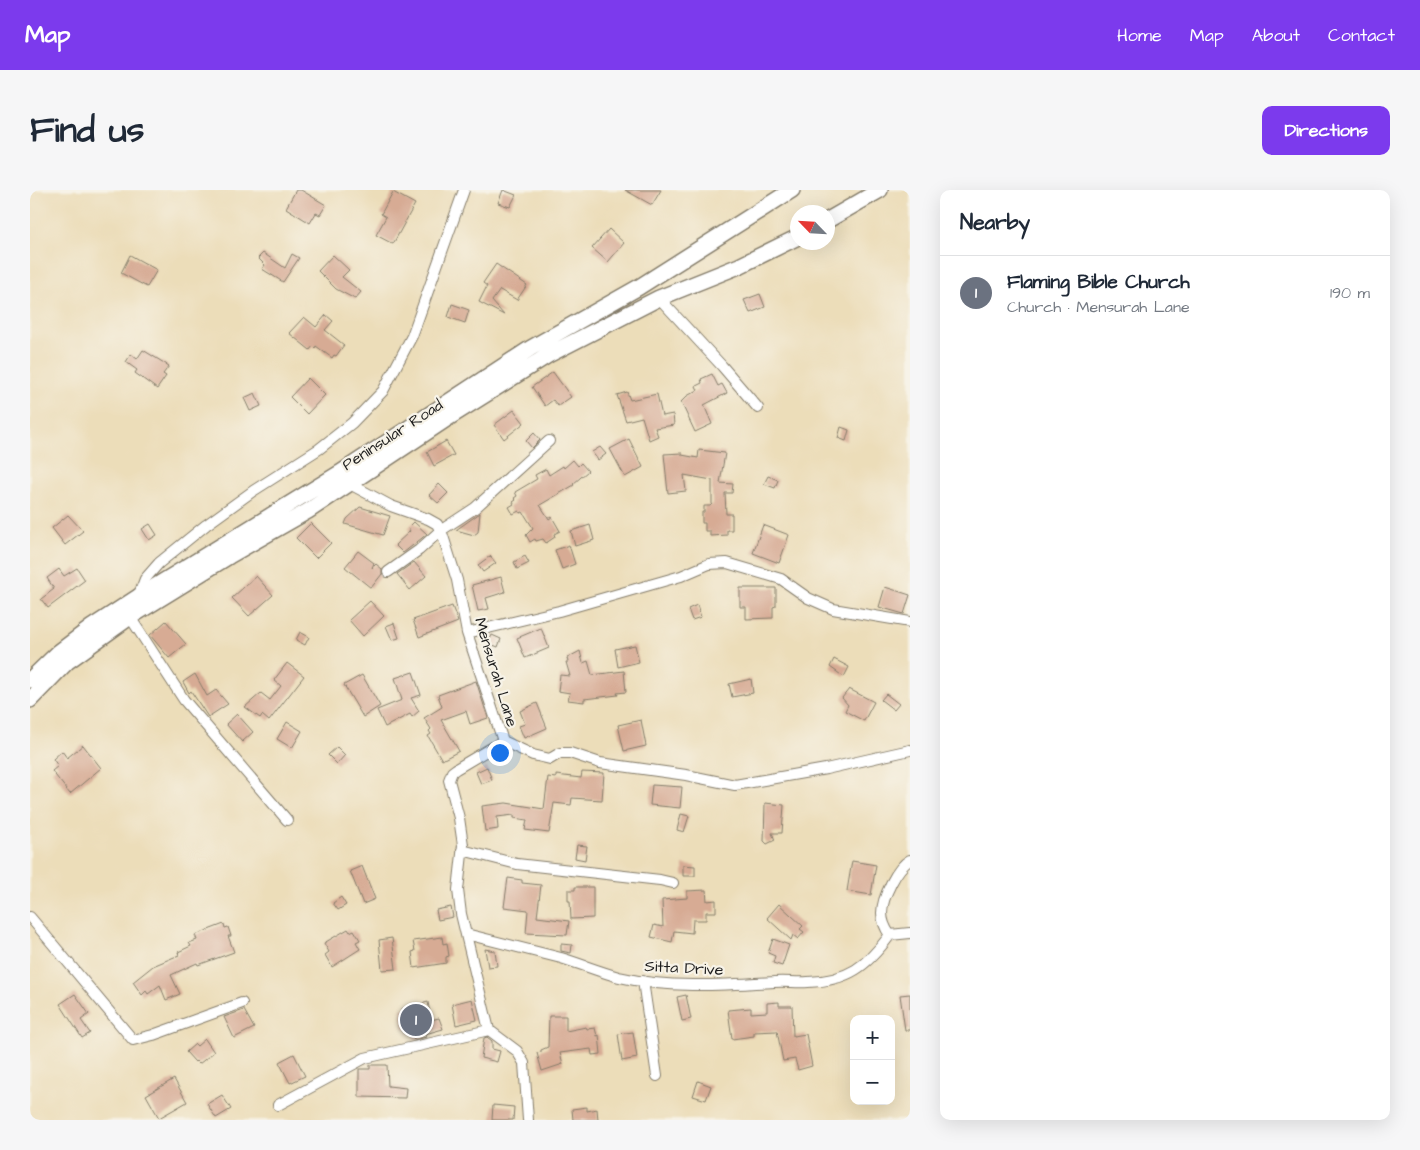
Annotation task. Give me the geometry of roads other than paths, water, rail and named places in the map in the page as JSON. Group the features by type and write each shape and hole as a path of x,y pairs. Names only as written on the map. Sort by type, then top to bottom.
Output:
{"main road":[{"name":"Peninsular Road","path":"30,680 65,647 138,596 340,473 531,348 639,287 792,190"},
{"path":"835,216 880,190"},
{"name":"Peninsular Road","path":"30,700 67,662 130,617 308,510 550,354 659,298 739,266 790,241"}],"street":[{"name":"Peninsular Road","path":"138,596 146,579 159,563 222,514 319,449 352,423 382,391 412,336 464,190"},
{"path":"659,298 758,408"},
{"path":"388,572 419,550 440,531 475,508 549,441"},
{"path":"348,484 391,506 428,519 437,524 440,531"},
{"name":"Mensurah Lane","path":"440,531 457,580 467,633 503,741 452,772 449,780 459,818 462,850 458,890 461,914 489,1030"},
{"path":"467,633 569,608 681,576 709,564 727,563 780,579 808,598 833,609 910,622"},
{"path":"130,617 184,700 287,820"},
{"path":"503,741 533,755 550,760 560,753 570,753 600,763 686,775 735,785 826,769 910,750"},
{"path":"462,850 517,864 673,882"},
{"path":"910,860 906,862 886,893 882,912 884,927 890,936 910,933"},
{"path":"30,917 133,1040 153,1035 242,1004"},
{"name":"Sitta Drive","path":"466,934 562,958 620,977 643,981 721,986 838,979 866,964 876,955 890,936"},
{"path":"643,981 657,1076"},
{"path":"278,1105 365,1058 489,1030 517,1051 524,1063 528,1120"}],"place":[{"name":"Flaming Bible Church","path":"416,1020"}]}
